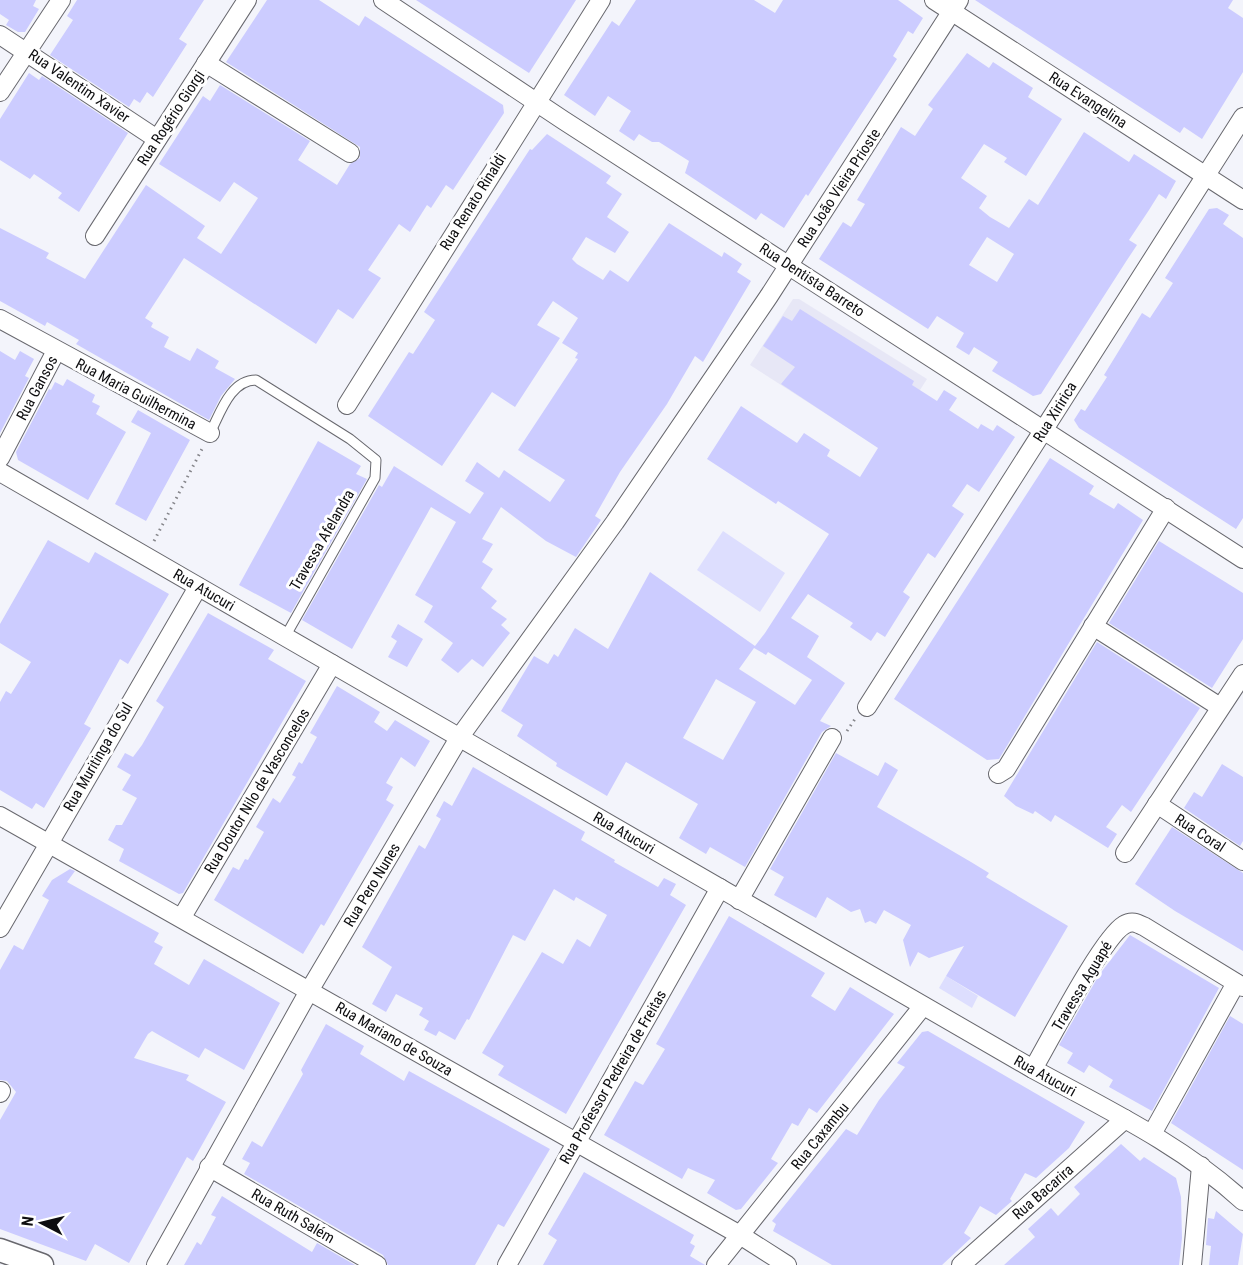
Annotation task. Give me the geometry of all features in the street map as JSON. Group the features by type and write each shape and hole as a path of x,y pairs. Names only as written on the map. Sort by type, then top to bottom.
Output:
{"street":[{"path":"0,92 61,0"},
{"name":"Rua Rogério Giorgi","path":"95,236 247,0"},
{"name":"Rua Dentista Barreto","path":"382,0 535,102 1243,559"},
{"name":"Rua Renato Rinaldi","path":"347,405 601,0"},
{"name":"Rua Evangelina","path":"934,0 956,6 1243,200"},
{"name":"Rua João Vieira Prioste","path":"615,522 789,266 956,6"},
{"name":"Rua Valentim Xavier","path":"0,35 158,139"},
{"path":"206,63 350,153"},
{"name":"Rua Xiririca","path":"867,708 1243,117"},
{"name":"Rua Maria Guilhermina","path":"0,319 210,433"},
{"name":"Rua Gansos","path":"0,458 56,351"},
{"name":"Rua Atucuri","path":"0,472 923,1006 1152,1134 1201,1166 1243,1201"},
{"path":"998,774 1006,769 1166,508"},
{"name":"Rua Pero Nunes","path":"156,1265 309,991 459,738 615,522"},
{"name":"Rua Muritinga do Sul","path":"0,928 198,586"},
{"path":"1093,626 1220,708"},
{"name":"Rua Doutor Nilo de Vasconcelos","path":"182,917 332,664"},
{"path":"1125,853 1243,674"},
{"path":"740,900 832,738"},
{"name":"Rua Coral","path":"1157,804 1243,861"},
{"name":"Rua Mariano de Souza","path":"0,816 740,1235 787,1265"},
{"name":"Rua Professor Pedreira de Freitas","path":"507,1265 720,888"},
{"name":"Travessa Aguapé","path":"1033,1069 1109,939 1128,923 1137,923 1145,927 1240,986"},
{"path":"1152,1134 1240,986"},
{"name":"Rua Caxambu","path":"716,1265 923,1006"},
{"name":"Rua Bacarira","path":"961,1265 1125,1119"},
{"path":"1192,1265 1201,1166"},
{"name":"Rua Ruth Salém","path":"209,1167 377,1265"},
{"path":"0,1250 42,1265"}],"lane":[{"name":"Rua Maria Guilhermina","path":"210,433 235,389 242,383 256,380 374,456"},
{"name":"Travessa Afelandra","path":"285,637 375,478 374,456"}],"path":[{"path":"146,556 210,433"},
{"path":"832,738 847,732 861,710 867,708"}],"shaded area":[{"path":"793,299 799,299 927,379 882,450 750,365"},
{"path":"723,531 785,573 760,612 697,570"},
{"path":"946,976 978,996 972,1008 939,988"}],"building":[{"path":"0,0 36,0 33,6 39,9 25,32 18,32 6,25 9,20 0,14"},
{"path":"77,0 204,0 179,39 187,44 153,97 147,92 140,103 134,99 129,107 50,55 73,20 67,16"},
{"path":"267,0 319,0 359,26 365,16 503,105 504,113 453,190 446,185 431,208 427,205 410,232 399,224 368,270 381,278 353,319 338,309 316,344 184,258 145,318 153,323 151,327 169,337 164,347 190,361 197,348 219,361 215,368 235,379 221,396 209,420 76,344 79,340 47,322 45,326 0,301 0,228 49,253 46,258 85,279 146,185 205,226 197,238 221,254 258,198 234,182 220,202 159,164 203,96 210,101 220,85 310,141 298,160 337,185 350,164 360,158 360,147 226,62"},
{"path":"416,0 576,0 529,73"},
{"path":"636,0 754,0 775,13 783,0 898,0 923,18 913,34 908,31 893,56 897,59 808,196 806,194 784,228 761,213 756,220 685,173 689,161 659,142 652,142 639,134 634,141 619,131 631,111 608,96 595,116 564,95 612,21 619,26"},
{"path":"975,0 1233,0 1228,8 1243,18 1243,72 1202,139 1184,127 1180,133"},
{"path":"967,53 989,68 993,62 1033,88 1028,97 1062,119 1026,176 1004,162 1007,158 984,144 961,178 987,196 979,208 1009,228 1029,199 1038,205 1084,132 1129,162 1134,154 1176,181 1166,199 1159,194 1129,240 1137,245 1041,394 1033,396 992,371 998,362 974,347 969,355 956,347 964,333 937,316 928,329 819,259 843,222 851,227 865,204 857,200 901,127 915,136 933,109 928,105","holes":["987,237 1014,254 997,282 969,265"]},
{"path":"29,73 39,80 42,76 128,133 79,212 58,198 62,193 34,174 30,179 0,160 0,119"},
{"path":"547,134 611,176 606,183 622,194 607,217 629,232 615,253 586,237 572,259 577,264 603,280 610,270 628,282 669,223 722,257 724,252 742,264 737,272 751,281 703,362 695,356 667,404 620,472 595,516 601,520 576,557 546,541 501,507 482,539 493,544 482,562 493,569 481,588 497,601 491,608 507,619 501,625 510,633 483,667 472,659 458,673 441,660 453,643 424,622 433,606 415,595 456,522 431,507 352,649 302,620 379,485 382,487 394,466 470,514 484,493 465,481 477,462 499,478 504,470 550,502 565,480 518,450 578,359 575,358 578,353 562,343 578,318 553,301 537,325 560,338 515,407 492,392 442,466 368,416 409,352 413,354 435,320 424,312 530,149 532,150"},
{"path":"1217,208 1229,215 1223,224 1243,238 1243,518 1236,529 1079,428 1074,420 1081,409 1085,411 1107,377 1104,375 1142,313 1150,318 1173,283 1165,278 1209,209"},
{"path":"800,309 914,381 912,385 937,401 944,390 957,398 949,410 978,429 981,424 993,431 997,425 1015,437 979,492 967,484 952,506 964,514 935,558 928,553 903,592 910,597 885,637 877,632 871,641 850,627 853,623 808,594 791,618 819,636 807,657 845,683 820,721 831,726 822,732 745,867 710,847 706,854 679,838 698,804 626,762 607,796 556,766 557,763 517,736 523,725 501,711 534,656 548,664 554,654 558,657 575,628 608,649 650,572 755,646 765,633 829,534 778,501 776,504 707,459 741,406 797,443 804,433 830,450 827,456 860,477 878,448 781,384 795,367 763,346 783,316 792,321","holes":["754,648 766,655 768,652 812,680 795,705 739,669","716,679 756,702 723,760 683,738"]},
{"path":"0,351 15,360 20,351 34,359 25,376 29,378 0,433"},
{"path":"67,379 95,395 92,402 100,406 96,414 126,432 88,500 18,460 16,452 49,389 51,390 55,382 63,386"},
{"path":"138,410 190,440 146,521 115,504 151,433 131,422"},
{"path":"318,441 361,466 356,474 367,479 291,613 239,585"},
{"path":"1050,458 1094,486 1089,494 1114,509 1118,503 1143,520 999,759 987,760 894,699"},
{"path":"48,540 89,563 95,552 169,594 128,664 120,659 84,724 91,728 44,808 36,803 32,809 0,790 0,702 6,691 11,694 31,662 0,643 0,624"},
{"path":"1159,541 1243,593 1243,639 1212,688 1109,623"},
{"path":"208,613 274,650 268,659 306,681 183,893 179,894 119,861 124,849 108,840 116,825 122,825 137,798 122,790 131,775 117,767 125,753 133,757 142,745 164,707 156,701"},
{"path":"398,624 423,639 407,667 388,657 397,641 391,637"},
{"path":"1097,642 1200,708 1131,812 1122,805 1106,827 1117,834 1108,848 1055,815 1051,822 1035,811 1033,814 1016,806 1004,796"},
{"path":"337,686 380,712 374,722 387,731 395,720 430,741 415,767 401,757 386,783 393,787 386,800 394,805 324,926 321,924 303,954 214,900 233,867 239,870 245,859 248,860 264,832 256,827 273,798 280,803 296,777 292,775 299,762 302,764 317,737 310,733"},
{"path":"836,753 878,776 885,762 898,770 877,807 989,873 986,877 1068,926 1015,1017 946,976 964,946 929,958 918,952 910,967 903,940 911,925 884,910 876,924 870,921 865,923 860,909 851,912 827,897 816,918 774,895 784,877 770,869"},
{"path":"1222,764 1243,777 1243,841 1240,846 1184,808 1194,792 1202,797"},
{"path":"473,767 585,832 581,840 615,860 614,862 658,887 664,878 676,884 670,895 686,905 566,1114 498,1075 504,1066 482,1053 542,952 563,964 577,939 590,947 607,915 576,897 574,901 554,889 525,941 513,935 469,1020 467,1019 455,1040 439,1031 436,1036 424,1030 429,1021 419,1015 423,1008 396,994 386,1012 372,1004 392,967 362,947 419,845 425,849 441,819 436,816 444,801 452,806"},
{"path":"1172,827 1243,873 1243,951 1175,911 1135,884"},
{"path":"70,869 75,871 67,882 159,933 154,942 163,947 154,964 189,985 204,959 280,1003 244,1070 205,1048 199,1058 152,1031 134,1058 189,1075 186,1080 226,1102 193,1161 187,1157 129,1263 95,1244 86,1261 0,1229 0,1120 16,1092 7,1081 0,1080 0,970 14,945 23,950 49,900 42,896 52,880"},
{"path":"729,916 825,973 811,996 835,1011 850,987 894,1014 817,1113 809,1108 798,1126 792,1123 771,1159 778,1163 741,1209 736,1210 707,1193 715,1180 688,1168 682,1179 604,1135 635,1081 643,1085 665,1049 656,1044"},
{"path":"1130,935 1219,988 1152,1111 1109,1087 1113,1080 1089,1065 1084,1073 1067,1063 1073,1053 1059,1045 1099,975"},
{"path":"1230,1016 1243,1024 1243,1170 1171,1123"},
{"path":"326,1024 364,1046 360,1054 404,1081 409,1071 550,1149 504,1227 498,1224 475,1265 388,1265 383,1255 244,1174 250,1163 242,1159 252,1141 262,1147 303,1074 301,1070"},
{"path":"928,1031 1085,1122 1069,1148 1036,1178 1025,1173 1010,1199 1012,1201 996,1215 980,1206 964,1233 971,1238 942,1265 832,1265 773,1231 776,1224 772,1221 846,1129 857,1135 879,1100 905,1067 897,1063 922,1032"},
{"path":"1121,1144 1140,1161 1144,1157 1176,1178 1181,1197 1182,1238 1179,1265 1004,1265 1035,1237 1028,1229 1051,1208 1058,1216 1080,1194 1074,1187"},
{"path":"584,1172 694,1235 690,1243 695,1246 690,1256 705,1265 543,1265 557,1240 548,1234"},
{"path":"222,1196 312,1252 317,1243 355,1265 184,1265 197,1242 201,1245 216,1217 211,1215"},
{"path":"1216,1211 1243,1234 1238,1265 1209,1265 1211,1246 1206,1245 1208,1218 1214,1219"}]}
